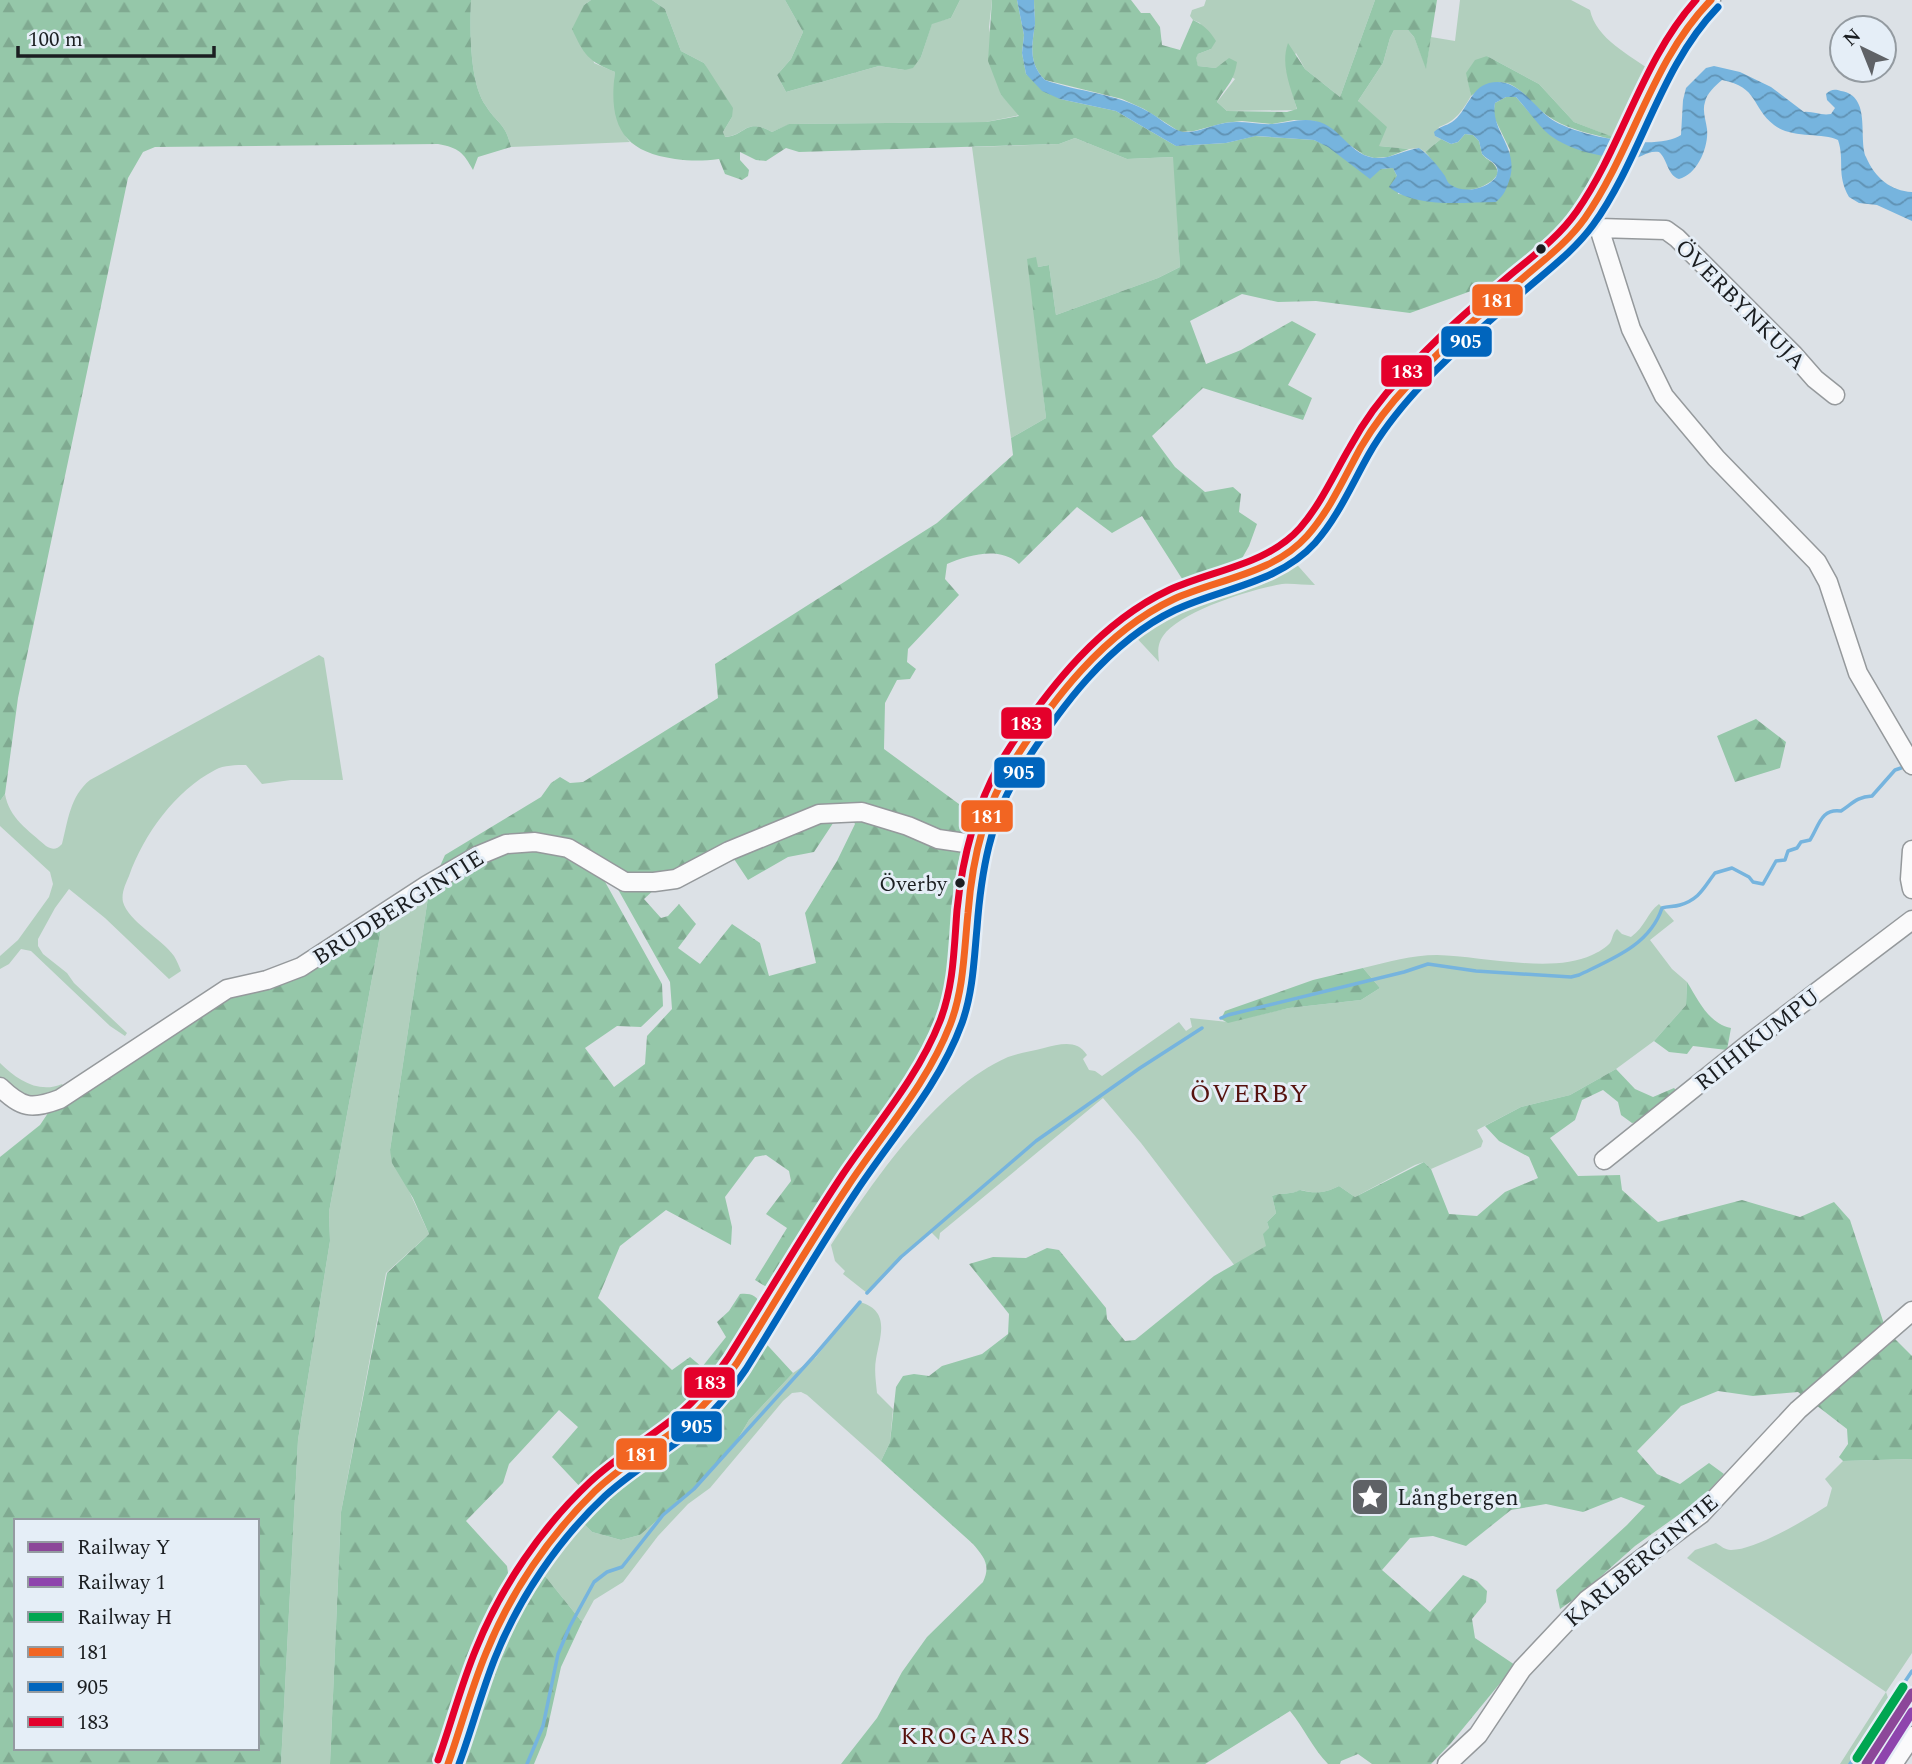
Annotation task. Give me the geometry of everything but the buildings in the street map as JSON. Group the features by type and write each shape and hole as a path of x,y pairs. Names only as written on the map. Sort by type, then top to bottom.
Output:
{"street":[{"path":"448,1764 491,1640 533,1567 568,1520 596,1490 614,1473 689,1419 717,1391 741,1358 849,1184 926,1076 946,1035 958,1000 979,845 990,807 1011,765 1058,701 1113,639 1148,612 1205,586 1246,574 1276,561 1299,544 1328,509 1361,445 1401,392 1456,337 1576,231 1592,223 1616,166 1681,36 1697,13 1711,0"},
{"path":"1592,223 1631,329 1664,397 1716,458 1818,562 1828,582 1858,673 1912,765"},
{"name":"ÖVERBYNKUJA","path":"1592,223 1665,230 1677,238 1815,379 1835,395"},
{"name":"BRUDBERGINTIE","path":"0,1087 14,1101 27,1106 42,1105 60,1098 227,989 267,980 301,967 427,885 477,856 506,844 535,842 568,848 625,882 676,879 729,851 819,814 862,812 908,826 938,839 979,845"},
{"path":"1912,850 1912,888"},
{"name":"RIIHIKUMPU","path":"1604,1160 1751,1042 1912,920"},
{"name":"KARLBERGINTIE","path":"1447,1764 1478,1735 1522,1670 1587,1600 1701,1514 1798,1410 1912,1311"},
{"path":"1893,1764 1912,1736"}],"green space":[{"path":"0,0 471,0 472,54 476,83 480,96 501,124 511,147 478,157 473,170 460,152 438,144 155,147 143,152 128,178 18,698 5,794 0,801"},
{"path":"471,0 591,0 584,5 594,63 615,72 615,99 619,119 630,142 511,147 501,124 480,96 476,83 472,54"},
{"path":"591,0 652,0 665,9 681,51 704,63 733,108 732,117 723,132 725,137 756,126 772,132 789,124 986,122 1019,116 1001,95 988,61 992,0 1017,0 1024,35 1022,53 1026,74 1060,99 1116,111 1176,146 1226,143 1255,136 1314,140 1381,169 1393,168 1397,176 1398,194 1496,202 1510,150 1493,115 1495,103 1506,97 1516,97 1537,121 1567,144 1610,156 1581,208 1533,248 1529,263 1507,283 1485,286 1410,313 1316,301 1278,302 1242,294 1190,321 1206,364 1241,350 1292,321 1316,334 1288,385 1312,398 1303,420 1203,388 1152,436 1175,467 1205,492 1233,487 1241,494 1239,512 1257,524 1236,569 1186,585 1142,516 1112,533 1077,507 1019,564 1003,555 984,554 947,564 945,579 959,595 908,649 907,662 916,669 910,679 897,680 885,703 884,749 963,807 981,806 960,855 953,889 958,906 953,984 942,1024 913,1078 874,1128 770,1289 755,1280 787,1228 766,1214 791,1181 789,1171 766,1155 755,1157 725,1197 732,1227 731,1245 666,1210 620,1246 598,1298 672,1370 690,1357 702,1367 726,1337 717,1322 729,1311 740,1294 753,1295 761,1305 728,1364 699,1399 584,1491 552,1457 578,1427 559,1410 509,1464 503,1483 466,1521 507,1566 510,1586 480,1640 439,1764 330,1764 341,1512 387,1273 429,1234 413,1198 392,1163 390,1150 429,891 445,855 541,797 551,783 560,777 570,783 583,782 718,698 715,664 937,523 1013,455 1011,438 1046,418 1027,259 1036,257 1038,267 1049,265 1056,315 1158,278 1180,267 1173,157 1127,159 1075,138 1059,144 799,152 786,148 766,161 756,160 740,152 740,160 749,170 748,176 742,180 725,174 719,159 675,159 642,150 622,132 617,121 613,90 615,72 588,56 572,29 584,5","holes":["845,805 855,824 837,861 805,913 816,963 769,976 760,943 732,924 700,964 678,948 696,924 679,904 668,916 661,918 644,899 657,887 615,884 670,982 672,1009 647,1036 645,1064 614,1087 585,1048 617,1026 641,1027 663,1006 662,984 599,871 656,877 676,874 726,847 748,880 788,857 814,852"]},
{"path":"652,0 785,0 803,32 791,59 777,75 786,92 879,66 905,70 921,57 932,23 951,18 960,0 992,0 989,27 1001,95 1020,115 986,122 790,124 772,132 756,126 724,137 723,132 732,117 704,63 681,51 665,9"},
{"path":"785,0 960,0 951,18 932,24 921,57 913,68 905,70 879,66 786,92 777,75 791,59 803,32"},
{"path":"1034,0 1131,0 1141,13 1150,13 1160,27 1162,45 1180,50 1193,20 1206,29 1216,41 1211,49 1198,54 1198,66 1216,68 1229,58 1237,62 1232,79 1217,102 1227,111 1287,112 1297,109 1286,68 1288,43 1305,69 1340,97 1375,0 1437,0 1426,69 1414,37 1408,30 1394,30 1383,63 1358,101 1387,127 1379,146 1409,149 1388,157 1374,158 1364,155 1315,121 1294,120 1272,124 1242,121 1180,132 1144,109 1122,99 1045,80 1036,67 1032,54"},
{"path":"1206,0 1375,0 1340,97 1305,69 1296,53 1286,68 1297,110 1227,111 1217,102 1235,79 1216,68 1198,66 1195,57 1211,49 1200,23 1190,16 1192,10 1204,6"},
{"path":"1460,0 1571,0 1590,10 1599,30 1607,38 1653,72 1620,140 1611,139 1612,137 1574,122 1539,84 1487,56 1467,73 1471,96 1458,115 1439,127 1435,136 1441,139 1425,152 1419,148 1379,146 1358,101 1383,63 1394,30 1408,30 1414,37 1426,67 1431,37 1455,41"},
{"path":"1487,56 1539,84 1574,122 1613,137 1611,139 1574,129 1554,120 1517,88 1508,84 1486,86 1471,96 1466,73 1475,60"},
{"path":"1465,134 1473,135 1479,141 1482,154 1494,164 1498,173 1483,186 1461,190 1449,184 1425,152 1441,139 1451,144 1458,142"},
{"path":"1075,138 1127,159 1174,157 1180,267 1158,278 1056,315 1049,265 1038,267 1028,259 1046,418 1011,438 972,147 1059,144"},
{"path":"1292,559 1315,585 1286,584 1269,587 1200,610 1172,627 1163,636 1158,652 1159,662 1132,633 1143,625 1212,595 1217,589 1270,573"},
{"path":"319,655 324,658 343,780 291,780 262,784 246,765 219,768 200,779 174,802 152,830 135,860 124,888 123,902 131,916 174,956 181,971 169,979 105,918 69,889 38,939 38,946 43,954 67,973 74,983 127,1033 125,1036 110,1026 31,951 21,949 9,964 0,969 0,956 18,940 49,897 53,884 50,872 0,826 0,801 5,794 20,823 46,846 56,848 62,844 74,801 90,780"},
{"path":"1756,719 1786,742 1780,768 1735,782 1717,736"},
{"path":"429,891 390,1150 429,1234 386,1273 341,1512 330,1764 281,1764 298,1440 330,1241 329,1212 383,919"},
{"path":"1659,904 1674,921 1650,940 1672,969 1687,982 1686,1005 1654,1041 1616,1069 1570,1095 1521,1107 1477,1130 1483,1141 1481,1147 1431,1169 1424,1162 1415,1165 1355,1197 1339,1186 1320,1192 1301,1190 1272,1196 1276,1213 1267,1222 1267,1246 1235,1266 1103,1098 940,1233 939,1240 932,1233 927,1234 867,1293 843,1274 845,1271 835,1261 831,1245 908,1139 956,1091 981,1072 1008,1057 1056,1045 1073,1045 1087,1055 1083,1059 1089,1070 1102,1076 1179,1022 1186,1031 1192,1027 1190,1018 1228,1022 1289,1008 1361,1000 1380,988 1363,968 1428,955 1537,964 1576,960 1607,946 1617,929 1631,937"},
{"path":"383,919 329,1212 330,1241 298,1440 281,1764 0,1764 0,1157 40,1125 50,1110 222,999"},
{"path":"1363,968 1380,988 1361,1000 1289,1008 1228,1023 1221,1019 1225,1011 1313,980"},
{"path":"1687,982 1710,1016 1731,1028 1727,1050 1693,1046 1687,1054 1669,1052 1654,1041 1686,1005"},
{"path":"0,1063 29,1084 53,1087 62,1084 65,1088 46,1097 31,1098 0,1080"},
{"path":"1616,1069 1635,1089 1653,1097 1674,1088 1679,1093 1645,1121 1632,1123 1621,1115 1618,1102 1603,1090 1582,1100 1575,1120 1550,1138 1578,1176 1620,1175 1622,1190 1658,1222 1742,1200 1800,1217 1834,1202 1850,1220 1885,1327 1803,1396 1798,1392 1753,1396 1718,1391 1681,1406 1637,1451 1657,1474 1680,1484 1709,1463 1724,1474 1702,1498 1635,1546 1580,1595 1560,1609 1556,1590 1645,1506 1621,1497 1583,1512 1546,1504 1511,1510 1466,1546 1433,1536 1410,1538 1382,1570 1430,1612 1463,1575 1477,1581 1487,1591 1486,1602 1472,1619 1475,1638 1515,1665 1431,1764 1372,1764 1358,1754 1341,1761 1340,1764 1328,1764 1290,1711 1205,1764 841,1764 877,1718 902,1672 927,1637 983,1582 985,1576 985,1562 973,1544 881,1461 890,1442 896,1387 903,1376 929,1376 942,1366 982,1354 1008,1334 1009,1314 969,1264 993,1257 1026,1258 1047,1248 1059,1250 1106,1308 1107,1319 1125,1341 1135,1340 1214,1276 1266,1246 1263,1234 1269,1228 1267,1222 1276,1213 1272,1196 1300,1190 1320,1192 1339,1186 1355,1197 1424,1162 1431,1169 1449,1214 1477,1216 1505,1192 1538,1178 1529,1157 1499,1141 1485,1126 1521,1107 1570,1095"},
{"path":"860,1302 870,1306 880,1318 881,1333 875,1367 877,1393 893,1409 890,1442 881,1461 807,1395 801,1392 792,1393 710,1488 688,1504 658,1536 623,1582 594,1600 582,1622 545,1576 533,1585 570,1531 597,1499 583,1523 592,1532 621,1540 640,1535 694,1489 733,1447 749,1420 793,1373 816,1357"},
{"path":"760,1337 793,1373 749,1420 733,1447 694,1489 640,1535 621,1540 592,1532 583,1523 597,1499 627,1471 703,1420 734,1383"},
{"path":"1894,1338 1912,1356 1912,1459 1843,1461 1839,1457 1848,1444 1847,1429 1816,1405"},
{"path":"1912,1459 1912,1653 1886,1692 1687,1558 1695,1550 1716,1543 1731,1550 1753,1545 1818,1512 1827,1506 1832,1488 1825,1479 1843,1461"},
{"path":"545,1576 582,1622 561,1667 546,1735 534,1764 460,1764 493,1664 514,1613 528,1592"},
{"path":"1886,1692 1892,1710 1859,1764 1840,1764"}],"water":[{"path":"1017,0 1034,0 1032,54 1036,67 1045,80 1122,100 1183,132 1231,122 1273,124 1310,120 1332,128 1368,157 1383,158 1419,148 1450,184 1469,190 1492,181 1496,177 1496,166 1482,154 1479,141 1473,135 1465,134 1458,142 1451,144 1435,136 1434,132 1457,118 1477,90 1489,83 1499,82 1516,88 1551,119 1563,125 1597,136 1635,142 1669,140 1681,135 1686,88 1706,68 1714,66 1740,72 1771,87 1804,112 1831,114 1835,108 1827,100 1826,94 1831,90 1839,90 1851,94 1857,101 1862,119 1864,149 1874,171 1891,186 1912,192 1912,221 1877,205 1859,203 1849,197 1843,181 1838,140 1781,129 1767,118 1742,87 1722,80 1709,93 1705,102 1707,136 1704,152 1691,172 1679,179 1672,174 1659,152 1628,159 1573,148 1545,131 1516,97 1506,97 1495,103 1495,114 1509,150 1511,171 1505,192 1496,202 1441,203 1413,199 1389,187 1397,176 1393,168 1381,169 1370,179 1328,147 1314,140 1256,136 1226,143 1176,146 1116,111 1060,99 1042,91 1026,74 1022,53 1024,35"}],"waterway":[{"path":"1221,1018 1428,964 1476,971 1571,977 1579,975 1639,941 1649,932 1662,908 1680,905 1692,899 1701,892 1715,873 1732,868 1753,882 1763,884 1776,861 1785,860 1788,851 1797,848 1801,842 1810,840 1825,815 1841,811 1859,799 1872,796 1895,770 1901,768"},
{"path":"867,1293 901,1257 1036,1141 1202,1028"},
{"path":"527,1764 543,1726 558,1654 594,1582 607,1572 622,1567 663,1515 694,1489 860,1302"},
{"path":"1850,1764 1912,1671"}],"rail line":[{"name":"H","path":"1857,1758 1903,1687"},
{"name":"Y","path":"1866,1764 1912,1693"},
{"name":"1","path":"1879,1764 1912,1712"}],"transit line":[{"name":"183","path":"438,1760 476,1649 497,1603 524,1560 555,1519 590,1482 679,1414 712,1380 828,1197 920,1062 940,1021 948,994 963,867 974,825 989,785 1026,724 1079,657 1121,619 1169,590 1255,559 1287,540 1300,528 1321,499 1361,428 1394,385 1453,325 1554,238 1577,211 1607,159 1661,49 1696,0"},
{"name":"181","path":"448,1764 486,1653 532,1566 562,1527 595,1491 627,1464 685,1423 719,1387 737,1363 861,1166 929,1068 950,1025 958,998 972,874 986,817 1002,781 1044,716 1062,692 1103,649 1149,613 1191,592 1262,567 1293,549 1307,536 1330,505 1371,431 1401,392 1464,330 1564,243 1585,218 1617,163 1673,50 1711,0"},
{"name":"905","path":"459,1764 495,1658 541,1571 571,1531 605,1496 694,1429 728,1393 746,1369 870,1171 941,1068 962,1023 969,1000 981,887 994,827 1010,789 1051,724 1087,679 1128,640 1151,624 1193,602 1267,576 1285,567 1315,543 1338,511 1379,437 1409,399 1468,340 1569,252 1593,225 1625,171 1680,57 1718,7"}],"place":[{"name":"Överby","path":"960,883"},
{"name":"Långbergen","path":"1370,1497"}],"district":[{"name":"ÖVERBY","path":"1250,1093"},
{"name":"KROGARS","path":"966,1736"}]}
